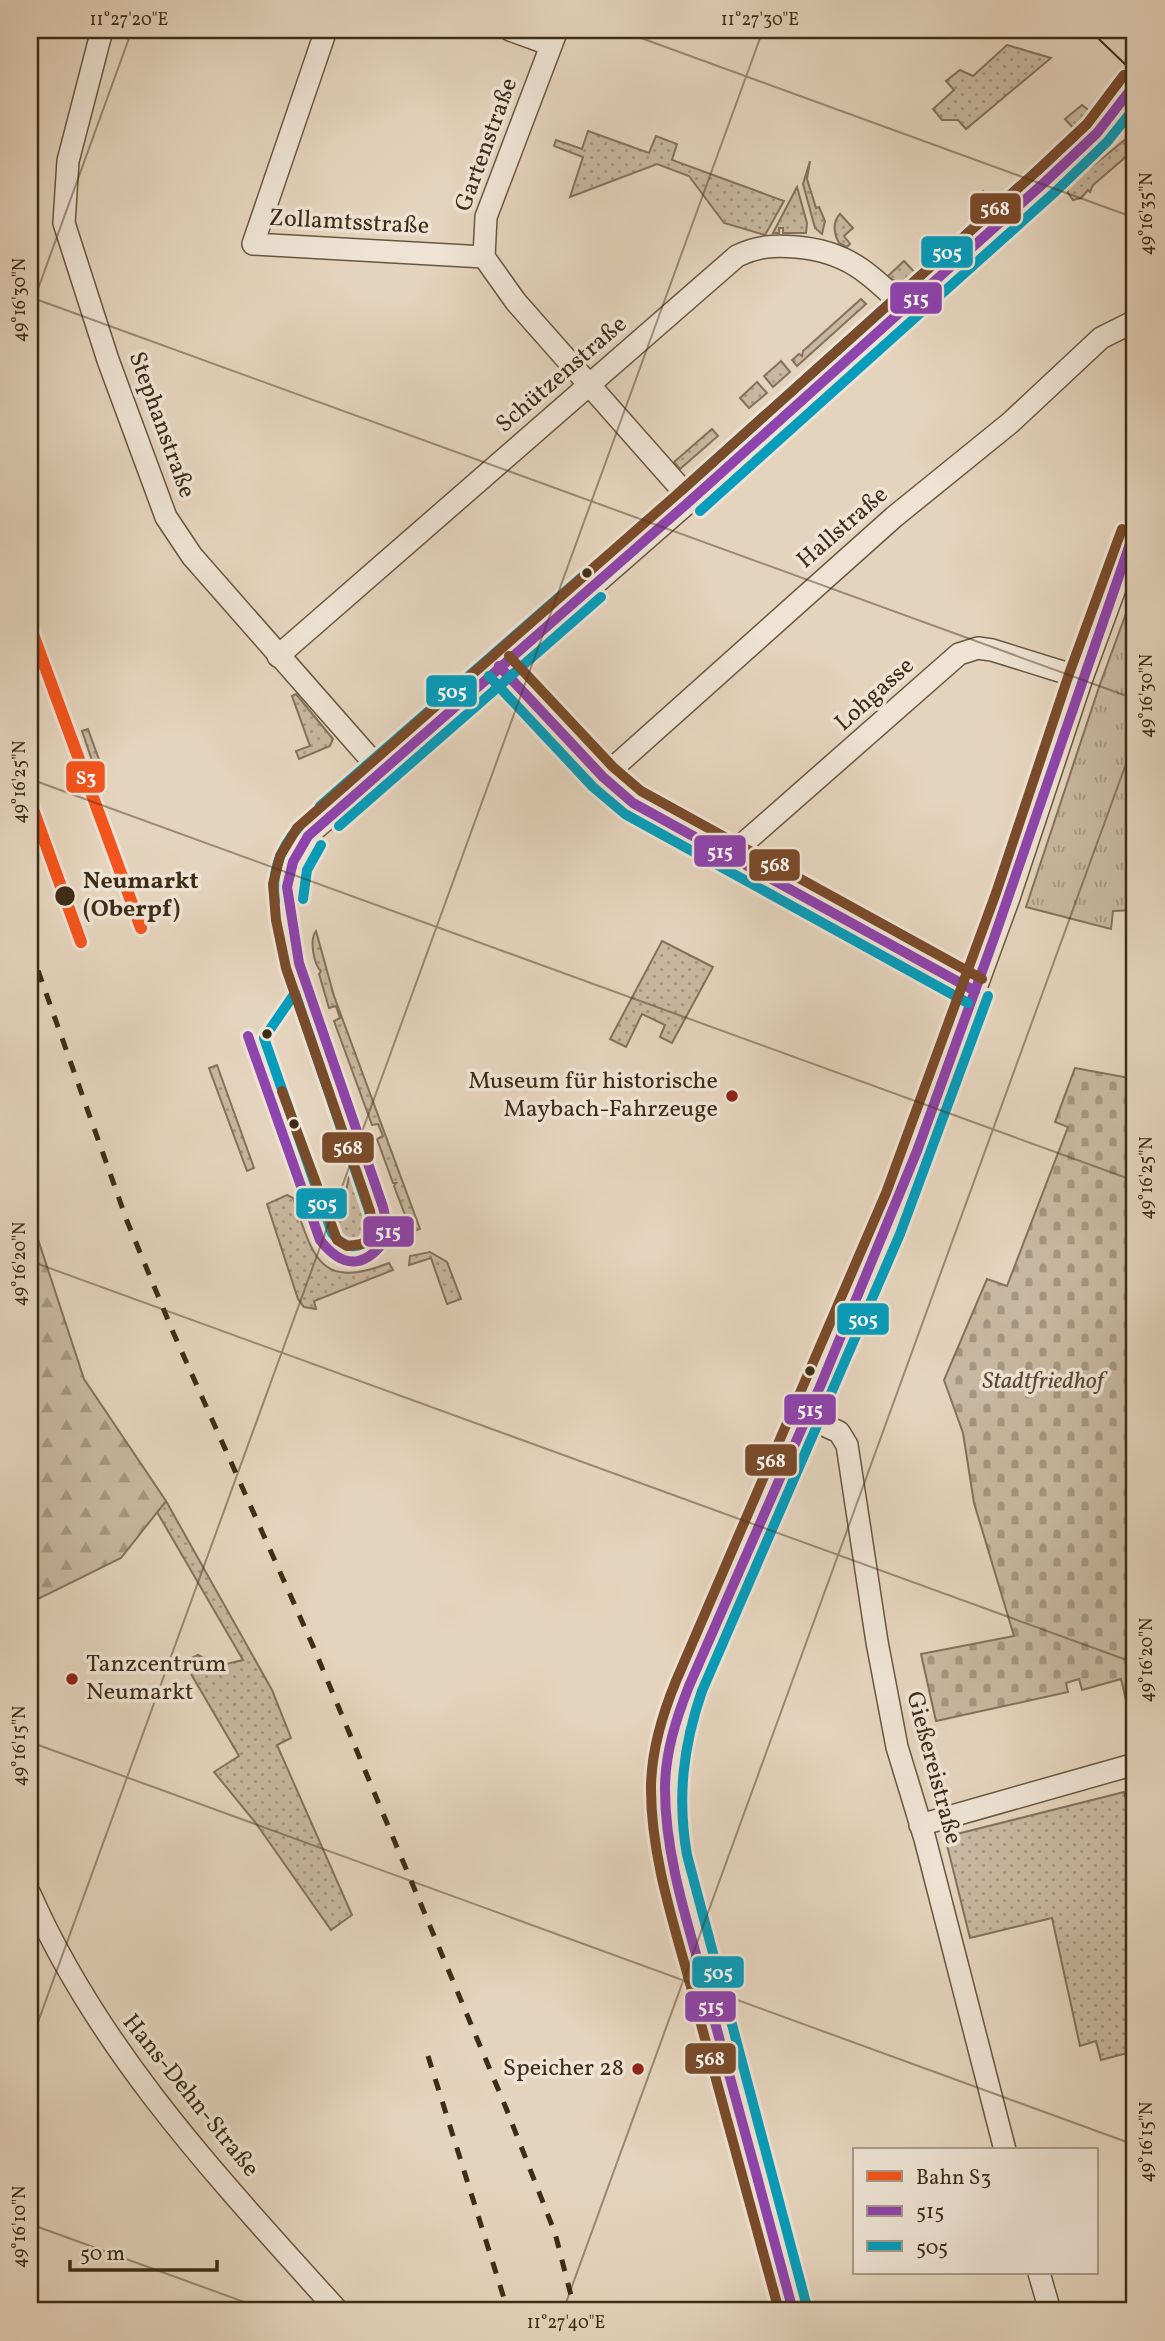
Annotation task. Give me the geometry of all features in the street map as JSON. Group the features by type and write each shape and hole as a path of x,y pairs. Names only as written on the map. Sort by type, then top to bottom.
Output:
{"main road":[{"path":"1111,30 1135,53"}],"street":[{"name":"Stephanstraße","path":"102,30 66,177 64,223 73,255 172,529 278,656 381,771"},
{"name":"Zollamtsstraße","path":"326,30 253,244 484,257"},
{"path":"510,30 554,37"},
{"name":"Gartenstraße","path":"484,257 486,218 554,37"},
{"path":"287,887 293,862 308,836 691,500 1097,133 1135,85"},
{"path":"1097,133 1135,112"},
{"name":"Schützenstraße","path":"278,656 737,256 762,246 789,246 832,252 861,268 904,307"},
{"path":"484,257 516,302 691,500"},
{"name":"Hallstraße","path":"603,776 894,517 1010,424 1101,338 1131,324"},
{"path":"793,2311 688,1922 667,1832 665,1787 676,1718 887,1228 975,991 1082,678 1134,539 1135,521"},
{"name":"Lohgasse","path":"728,857 887,721 959,654 978,648 992,650 1082,678"},
{"path":"499,666 603,776 633,803 975,991"},
{"name":"Gießereistraße","path":"806,1417 839,1432 847,1445 889,1708 907,1789 920,1825 1004,2148"},
{"path":"920,1825 1135,1764"},
{"name":"Hans-Dehn-Straße","path":"30,1894 83,1997 137,2080 338,2311"},
{"path":"1039,2274 1050,2311"}],"green space":[{"path":"1007,45 1051,58 966,129 958,120 942,120 933,109 954,90 946,81 960,70 973,76"},
{"path":"1082,105 1095,115 1077,132 1065,119"},
{"path":"588,131 649,153 656,136 677,144 672,160 784,201 765,235 724,223 689,176 657,164 570,197 583,157 554,146 556,140 582,149"},
{"path":"1132,134 1135,136 1135,149 1093,185 1090,192 1088,190 1081,198 1073,200 1068,193 1068,186"},
{"path":"810,161 807,179 816,208 819,207 825,221 822,234 815,228 803,184"},
{"path":"797,187 807,223 806,233 783,233 783,228 779,228 779,233 773,233"},
{"path":"983,191 996,206 984,216 971,202"},
{"path":"840,214 853,228 844,236 850,244 847,247 839,243 835,232 835,224"},
{"path":"904,261 918,276 907,287 887,277"},
{"path":"861,299 866,304 797,366 792,360 799,354 802,356 803,351"},
{"path":"781,361 790,372 773,387 764,376"},
{"path":"757,382 767,393 749,408 740,398"},
{"path":"712,429 718,436 680,469 674,462"},
{"path":"1135,589 1135,910 1113,911 1111,929 1026,907 1099,687"},
{"path":"296,694 333,739 330,746 299,759 296,751 310,746 292,696"},
{"path":"88,729 106,779 99,781 82,731"},
{"path":"316,931 334,996 420,1229 414,1231 415,1233 412,1233 394,1186 396,1183 393,1183 377,1139 383,1136 378,1124 372,1125 334,1021 340,1018 336,1006 329,1008 319,974 321,971 313,952"},
{"path":"662,941 713,967 672,1043 660,1037 665,1025 642,1014 626,1047 610,1039"},
{"path":"217,1065 254,1168 247,1171 209,1068"},
{"name":"Stadtfriedhof","path":"1075,1068 1135,1079 1135,1739 1121,1679 1082,1690 1079,1679 1066,1683 1068,1692 936,1721 921,1654 1014,1636 974,1503 963,1433 944,1380 987,1279 1007,1286 1068,1127 1055,1122"},
{"path":"356,1171 378,1224 371,1246 357,1252 340,1244 330,1221 343,1205 349,1177"},
{"path":"287,1195 293,1198 307,1237 322,1263 333,1270 347,1273 366,1271 389,1263 393,1270 314,1301 316,1309 304,1307 298,1299 267,1204"},
{"path":"32,1221 84,1379 166,1501 121,1558 30,1603 30,1222"},
{"path":"430,1252 447,1262 461,1299 447,1304 431,1258 409,1265 410,1256"},
{"path":"166,1501 272,1690 291,1738 277,1745 352,1915 331,1930 255,1822 214,1772 239,1756 184,1662 198,1655 218,1666 243,1660 157,1512"},
{"path":"1124,1792 1135,1833 1135,2051 1101,2060 1096,2041 1080,2046 1052,1918 970,1938 945,1837"}],"railway":[{"path":"30,948 127,1221 173,1332 313,1646 506,2108 555,2233 575,2311"},
{"path":"428,2056 508,2311"}],"rail line":[{"name":"S3","path":"30,626 141,928"},
{"name":"S3","path":"30,801 81,942"}],"transit line":[{"name":"505","path":"682,490 1037,171 1087,124 1124,75"},
{"name":"568","path":"282,1091 337,1240 347,1246 362,1244 374,1232 370,1211 286,968 276,920 273,884 280,856 297,828 682,490 1037,171 1087,124 1124,75"},
{"name":"515","path":"248,1036 320,1240 329,1250 347,1261 365,1259 389,1234 383,1207 299,963 287,887 293,862 308,836 691,500 1046,181 1097,133 1135,84"},
{"name":"505","path":"700,511 1056,191 1107,142 1135,107"},
{"name":"515","path":"793,2311 674,1868 666,1815 665,1776 669,1749 689,1686 822,1382 917,1151 993,941 1130,544 1135,521"},
{"name":"568","path":"779,2311 660,1870 652,1816 651,1789 655,1747 676,1681 886,1193 996,893 1069,674 1122,529"},
{"name":"505","path":"320,806 583,576"},
{"name":"505","path":"339,826 601,597"},
{"name":"568","path":"509,656 613,767 641,791 982,979"},
{"name":"515","path":"499,666 603,777 633,803 975,991"},
{"name":"505","path":"489,676 593,787 625,814 968,1003"},
{"name":"505","path":"275,902 274,881 278,862 299,827"},
{"name":"505","path":"303,899 307,870 321,845"},
{"name":"505","path":"295,993 369,1211 374,1231 359,1245 348,1246 332,1233 264,1038 295,993"},
{"name":"505","path":"807,2307 687,1855 682,1813 686,1752 702,1691 900,1234 988,996"}],"place":[{"name":"Neumarkt (Oberpf)","path":"65,896"},
{"name":"Museum für historische Maybach-Fahrzeuge","path":"732,1096"},
{"name":"Tanzcentrum Neumarkt","path":"72,1679"},
{"name":"Speicher 28","path":"638,2069"}]}
